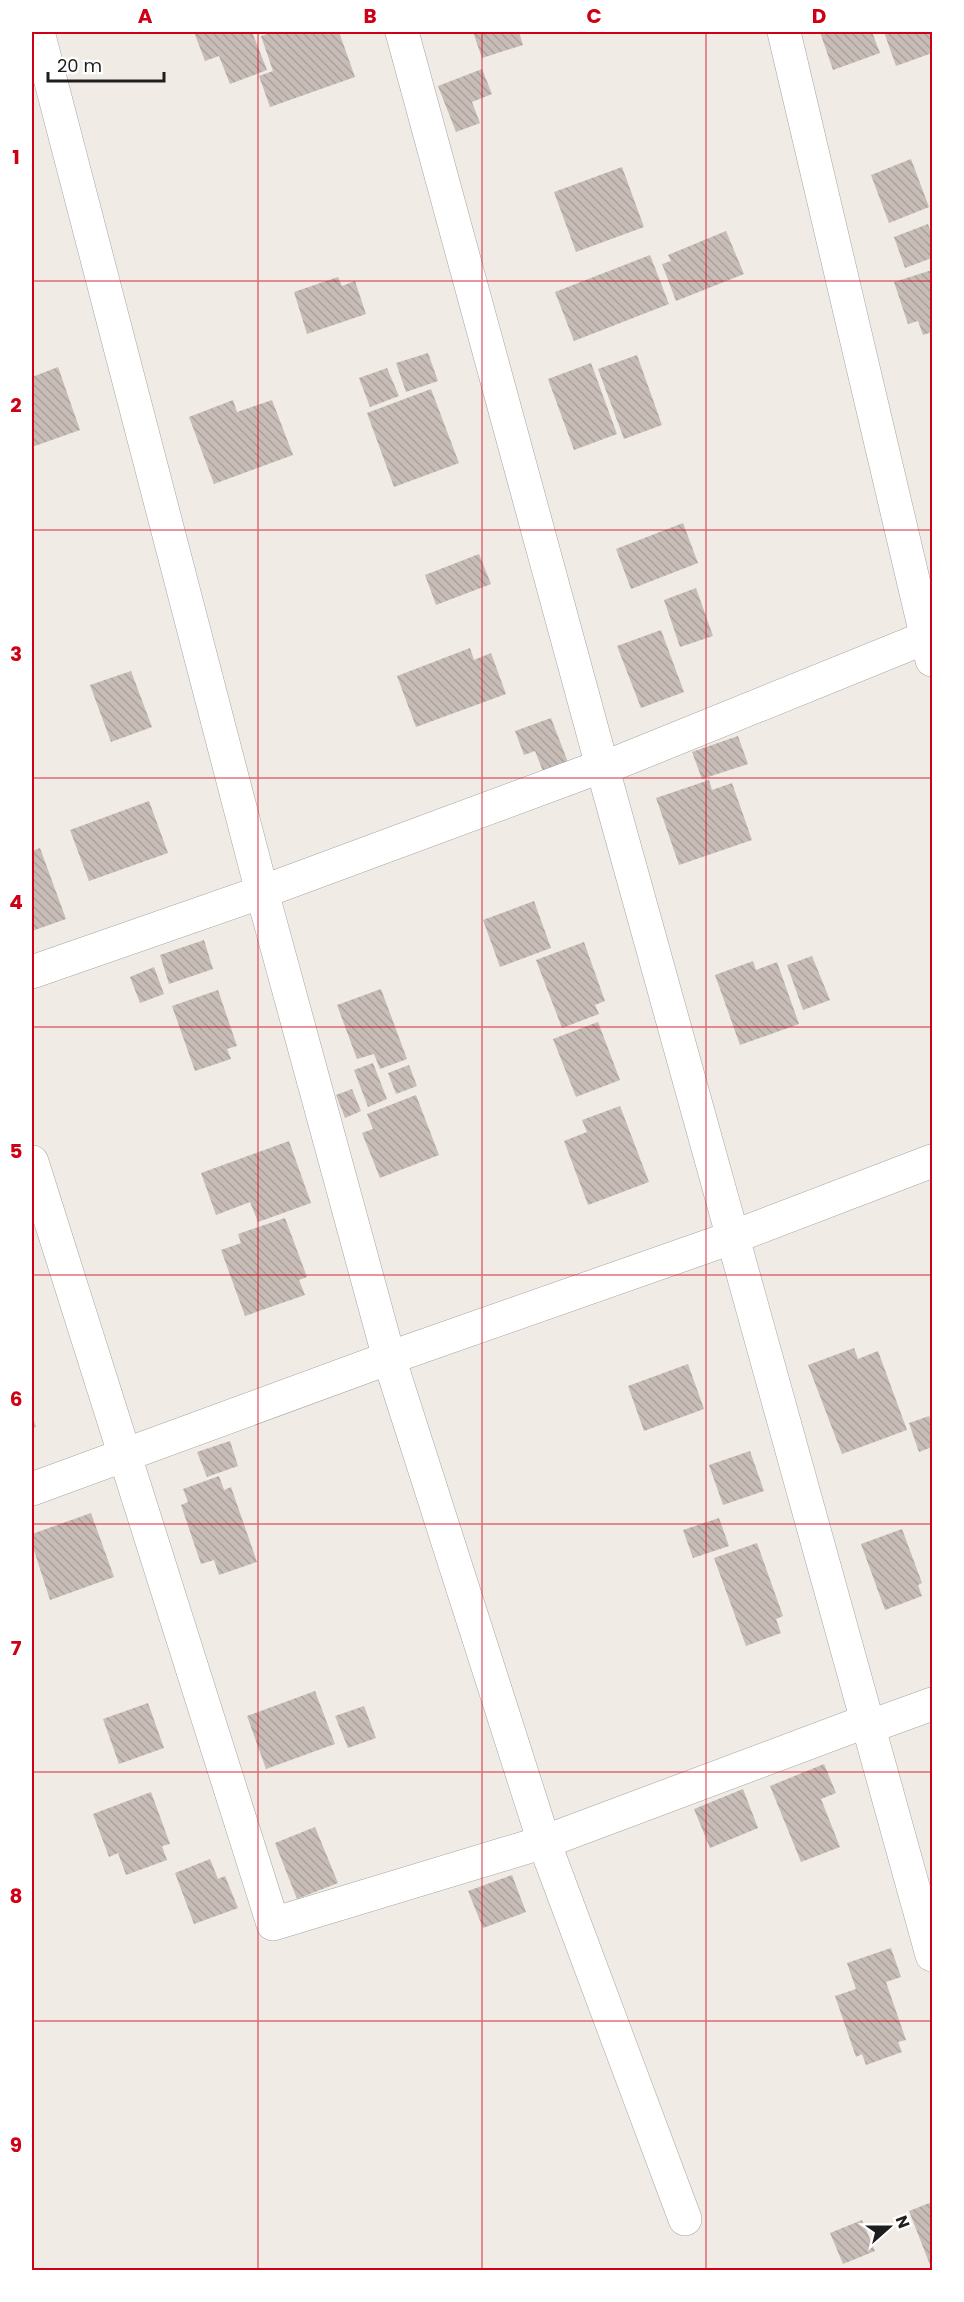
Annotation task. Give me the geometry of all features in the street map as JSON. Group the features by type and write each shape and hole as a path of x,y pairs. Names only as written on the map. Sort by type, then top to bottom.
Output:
{"street":[{"path":"38,32 262,892 389,1358 544,1842 685,2219"},
{"path":"402,32 602,766 933,1955"},
{"path":"32,972 262,892 602,766 606,767 931,644 784,32"},
{"path":"32,1489 389,1358 733,1237 933,1161"},
{"path":"32,1162 273,1924 544,1842 867,1721"},
{"path":"867,1721 874,1725 933,1704"}],"building":[{"path":"194,32 252,32 267,70 230,84 219,56 205,61"},
{"path":"273,32 339,32 355,77 270,107 259,76 273,71 261,36"},
{"path":"473,32 519,32 523,45 482,58"},
{"path":"820,32 872,32 880,53 833,70"},
{"path":"884,32 932,32 932,53 896,66"},
{"path":"482,69 492,94 472,102 480,123 456,132 438,86"},
{"path":"911,159 929,207 889,223 871,175"},
{"path":"622,167 644,227 576,252 554,192"},
{"path":"928,224 932,236 932,258 905,268 894,237"},
{"path":"726,231 744,274 676,301 662,264 671,261 668,255"},
{"path":"650,255 669,304 574,341 555,292"},
{"path":"932,270 932,332 923,335 918,321 908,324 894,282"},
{"path":"338,277 342,286 355,281 366,314 307,334 294,292"},
{"path":"428,353 438,381 406,392 396,363"},
{"path":"637,355 662,425 624,439 598,369"},
{"path":"591,363 617,434 574,450 548,379"},
{"path":"58,367 80,430 32,447 32,377"},
{"path":"387,368 399,396 370,407 359,378"},
{"path":"431,389 459,463 394,487 367,413"},
{"path":"233,400 237,412 272,400 293,455 214,484 189,417"},
{"path":"683,523 698,563 631,589 616,549"},
{"path":"479,554 491,584 436,605 425,575"},
{"path":"696,588 713,636 680,647 664,600"},
{"path":"661,630 684,692 641,708 617,646"},
{"path":"470,648 474,660 491,653 506,694 416,727 397,676"},
{"path":"131,671 152,727 111,742 90,685"},
{"path":"551,718 569,765 544,774 535,751 524,755 515,731"},
{"path":"738,736 748,764 702,779 692,752"},
{"path":"709,780 712,790 732,783 752,840 679,865 656,798"},
{"path":"149,801 168,853 89,881 70,830"},
{"path":"40,848 66,919 32,931 32,851"},
{"path":"534,901 551,948 500,967 483,920"},
{"path":"204,940 213,969 169,984 160,955"},
{"path":"584,942 605,1001 595,1005 599,1014 562,1028 536,960"},
{"path":"812,956 830,1000 803,1010 787,965"},
{"path":"753,961 756,970 777,962 799,1024 740,1045 715,975"},
{"path":"154,967 164,994 140,1003 130,977"},
{"path":"381,989 407,1059 380,1069 374,1054 357,1059 337,1005"},
{"path":"218,990 237,1046 227,1049 231,1059 195,1071 172,1006"},
{"path":"598,1022 620,1080 576,1097 553,1039"},
{"path":"373,1063 387,1099 368,1107 354,1070"},
{"path":"409,1065 417,1086 396,1094 388,1073"},
{"path":"352,1089 361,1111 345,1118 336,1095"},
{"path":"416,1095 439,1155 380,1178 362,1133 373,1129 367,1114"},
{"path":"620,1106 649,1182 588,1205 564,1141 587,1132 582,1120"},
{"path":"289,1141 311,1203 258,1222 250,1202 216,1215 201,1173"},
{"path":"285,1218 307,1277 299,1280 305,1295 245,1316 221,1250 241,1243 238,1234"},
{"path":"854,1348 858,1359 878,1351 907,1430 842,1454 808,1365"},
{"path":"688,1364 704,1409 644,1431 628,1386"},
{"path":"32,1415 36,1427 32,1428"},
{"path":"929,1416 932,1425 932,1447 919,1452 909,1423"},
{"path":"230,1441 238,1466 207,1477 197,1452"},
{"path":"750,1451 764,1491 723,1505 709,1465"},
{"path":"219,1476 224,1490 231,1487 257,1562 219,1575 214,1560 201,1564 181,1505 188,1502 183,1489"},
{"path":"91,1513 114,1577 50,1600 32,1544 32,1534"},
{"path":"719,1518 729,1546 693,1558 683,1530"},
{"path":"902,1529 922,1583 918,1585 922,1596 885,1610 861,1544"},
{"path":"757,1543 783,1616 776,1619 781,1633 746,1646 714,1558"},
{"path":"315,1691 335,1744 266,1769 247,1716"},
{"path":"148,1703 164,1748 119,1764 103,1719"},
{"path":"364,1706 376,1738 348,1748 335,1716"},
{"path":"824,1764 836,1793 821,1799 840,1847 801,1862 770,1786"},
{"path":"743,1789 758,1828 710,1848 694,1809"},
{"path":"151,1792 170,1844 162,1846 167,1860 126,1875 118,1853 109,1857 93,1814"},
{"path":"315,1827 338,1883 297,1899 275,1843"},
{"path":"210,1859 218,1879 225,1876 238,1908 194,1924 175,1873"},
{"path":"512,1875 526,1912 483,1928 468,1891"},
{"path":"891,1948 901,1977 886,1982 906,2040 898,2042 902,2052 866,2065 862,2054 856,2057 835,1996 856,1989 847,1963"},
{"path":"932,2202 932,2270 909,2211"},
{"path":"862,2220 875,2251 843,2264 830,2233"}]}
